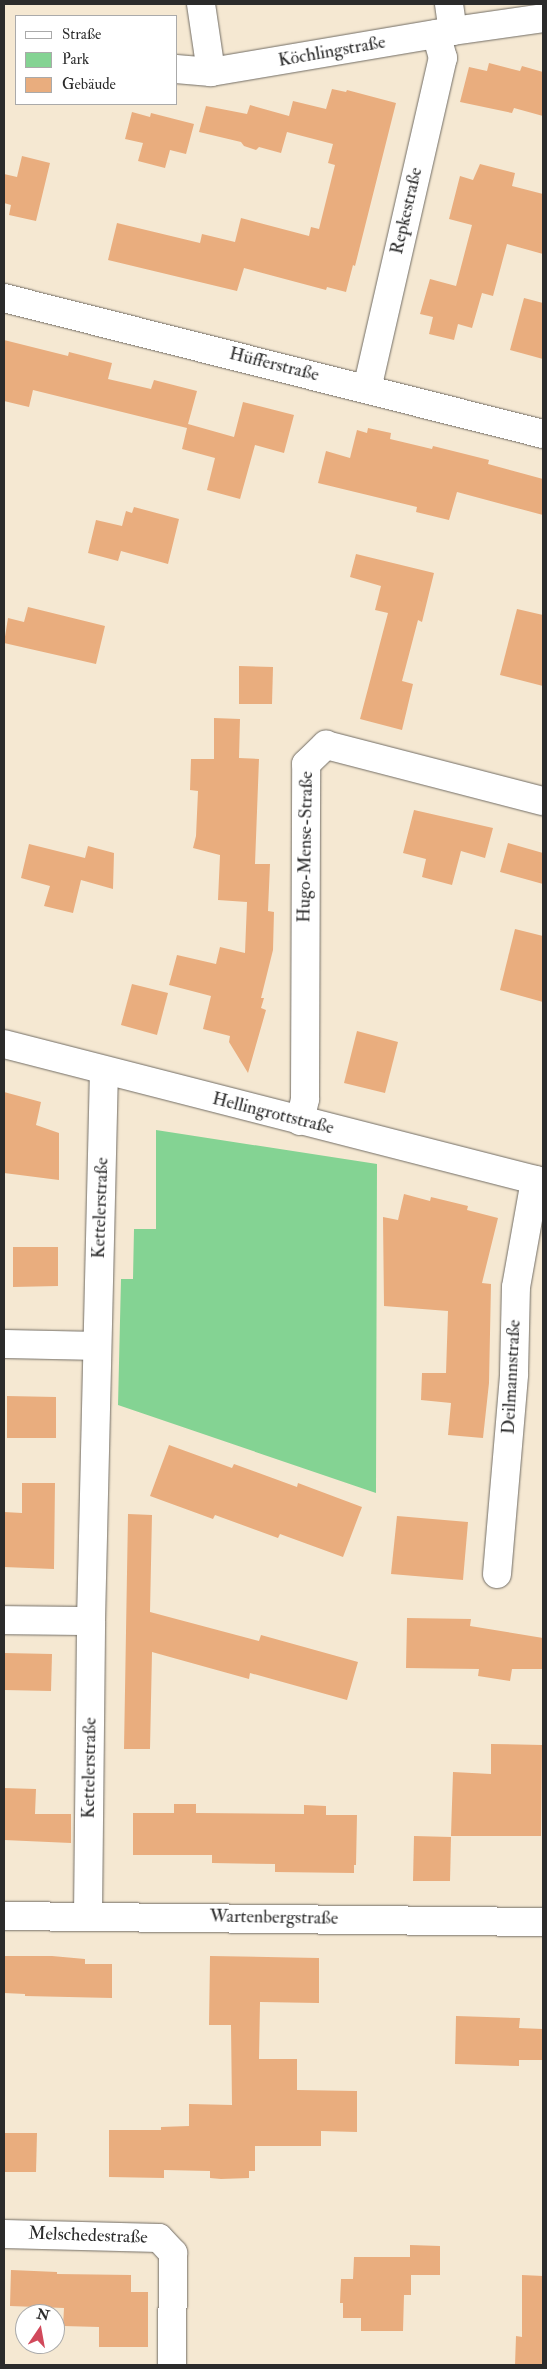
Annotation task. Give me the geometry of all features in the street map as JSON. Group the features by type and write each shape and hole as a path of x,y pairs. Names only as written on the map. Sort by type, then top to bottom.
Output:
{"street":[{"path":"201,4 211,72"},
{"path":"444,32 449,4"},
{"name":"Köchlingstraße","path":"178,70 211,72 444,32 543,18"},
{"name":"Repkestraße","path":"367,389 442,58 444,32"},
{"name":"Hüfferstraße","path":"4,298 543,434"},
{"name":"Hugo-Mense-Straße","path":"300,1121 305,1099 306,764 326,745 543,801"},
{"name":"Hellingrottstraße","path":"4,1044 539,1181"},
{"name":"Kettelerstraße","path":"88,1916 91,1620 104,1071"},
{"name":"Deilmannstraße","path":"497,1574 514,1374 516,1287 539,1181"},
{"path":"4,1344 97,1346"},
{"path":"4,1620 91,1620"},
{"name":"Wartenbergstraße","path":"4,1916 543,1922"},
{"name":"Melschedestraße","path":"4,2234 159,2238 173,2253 172,2365"}],"green space":[{"path":"156,1130 377,1164 376,1493 118,1405 121,1279 133,1279 134,1229 156,1229"}],"building":[{"path":"489,63 520,71 522,66 543,72 543,116 514,108 512,113 460,102 469,67 487,71"},
{"path":"332,89 346,92 347,90 396,103 355,266 353,265 346,292 327,287 326,290 244,268 237,291 108,260 117,223 200,243 202,234 235,242 241,218 309,236 311,227 319,229 335,165 328,163 333,144 287,132 281,153 259,147 256,150 244,146 241,142 199,132 206,106 247,114 250,105 289,116 293,101 326,109"},
{"path":"132,112 150,117 151,113 194,124 186,154 170,150 165,168 138,161 143,143 125,139"},
{"path":"22,156 50,163 36,221 9,215 11,205 4,203 4,174 17,177"},
{"path":"480,164 515,173 512,186 543,194 543,254 507,244 493,296 482,293 472,328 458,324 454,340 429,334 433,317 420,314 430,279 456,286 472,225 449,219 460,176 473,180"},
{"path":"524,298 543,303 543,359 510,350"},
{"path":"4,340 68,356 69,352 112,363 108,379 151,389 154,380 197,391 188,424 234,437 243,402 294,415 284,453 255,445 240,499 207,490 215,458 182,449 187,428 33,390 29,407 4,401"},
{"path":"368,428 391,433 390,439 432,449 433,446 489,460 488,464 543,479 543,515 457,492 449,520 416,512 417,507 318,483 326,451 350,458 357,430 367,433"},
{"path":"134,507 179,519 168,564 121,551 118,561 88,553 96,520 122,526 126,511 132,513"},
{"path":"356,554 434,573 422,622 418,620 402,681 413,684 402,730 360,719 388,613 375,610 381,586 350,577"},
{"path":"28,607 105,626 96,664 4,643 8,618 24,622"},
{"path":"517,609 543,615 543,686 500,675"},
{"path":"239,666 273,667 272,704 239,704"},
{"path":"214,718 240,719 239,758 259,759 255,864 270,864 268,911 274,912 273,950 261,998 264,998 261,1008 266,1010 248,1073 229,1042 230,1036 203,1029 211,996 169,985 177,955 216,964 220,947 245,953 247,902 218,900 220,855 193,848 196,836 198,791 190,790 191,759 214,759"},
{"path":"414,810 493,828 485,858 461,851 452,885 422,877 426,859 403,853"},
{"path":"508,843 543,853 543,884 500,872"},
{"path":"29,844 85,858 88,846 114,853 113,889 81,880 73,913 44,906 50,886 21,878"},
{"path":"515,929 543,936 543,1002 500,990"},
{"path":"132,984 168,993 157,1035 121,1025"},
{"path":"357,1031 398,1042 385,1093 344,1083"},
{"path":"4,1092 41,1102 36,1125 59,1133 59,1180 4,1173"},
{"path":"404,1194 430,1201 431,1197 468,1206 467,1210 498,1218 482,1283 491,1284 489,1383 483,1438 448,1435 451,1403 421,1400 422,1373 446,1373 448,1311 384,1306 383,1217 398,1220"},
{"path":"13,1247 58,1247 58,1286 13,1287"},
{"path":"7,1396 56,1397 56,1438 7,1438"},
{"path":"169,1445 232,1468 234,1464 297,1487 298,1483 362,1507 343,1557 280,1534 278,1538 215,1515 213,1519 150,1496"},
{"path":"22,1483 55,1483 54,1569 4,1567 4,1512 22,1513"},
{"path":"128,1514 152,1515 150,1612 259,1641 261,1635 358,1662 347,1700 250,1673 249,1679 152,1652 150,1749 124,1749"},
{"path":"397,1516 468,1522 463,1580 391,1574"},
{"path":"407,1618 471,1619 470,1626 543,1638 543,1669 512,1669 510,1681 478,1676 479,1669 406,1668"},
{"path":"4,1653 52,1654 51,1691 4,1690"},
{"path":"491,1744 542,1745 541,1836 451,1836 453,1772 491,1774"},
{"path":"4,1788 36,1789 35,1814 71,1814 71,1843 4,1840"},
{"path":"174,1804 196,1804 196,1813 304,1814 304,1805 326,1806 326,1815 357,1815 356,1865 354,1865 354,1873 275,1872 275,1864 212,1863 212,1855 133,1855 133,1813 174,1813"},
{"path":"414,1836 451,1837 450,1881 413,1881"},
{"path":"5,1956 52,1956 85,1959 85,1964 112,1964 112,1998 25,1996 25,1994 4,1993"},
{"path":"210,1956 319,1958 319,2003 260,2002 259,2059 297,2059 297,2090 357,2091 357,2132 321,2131 321,2146 255,2146 255,2171 249,2171 249,2178 210,2178 210,2171 164,2170 164,2178 109,2177 109,2130 161,2130 161,2127 189,2126 189,2104 232,2105 231,2025 209,2025"},
{"path":"456,2016 520,2018 519,2028 543,2029 543,2060 519,2060 519,2066 455,2064"},
{"path":"4,2133 37,2133 36,2172 4,2172"},
{"path":"410,2245 440,2246 440,2275 411,2275 411,2295 404,2295 403,2331 361,2331 361,2318 343,2318 343,2303 340,2303 341,2279 353,2279 354,2257 410,2257"},
{"path":"11,2270 57,2272 57,2274 131,2275 131,2292 148,2292 148,2347 99,2347 99,2327 65,2326 65,2304 15,2304 15,2306 10,2306"},
{"path":"522,2275 543,2276 543,2365 515,2365 516,2336 522,2337"}]}
